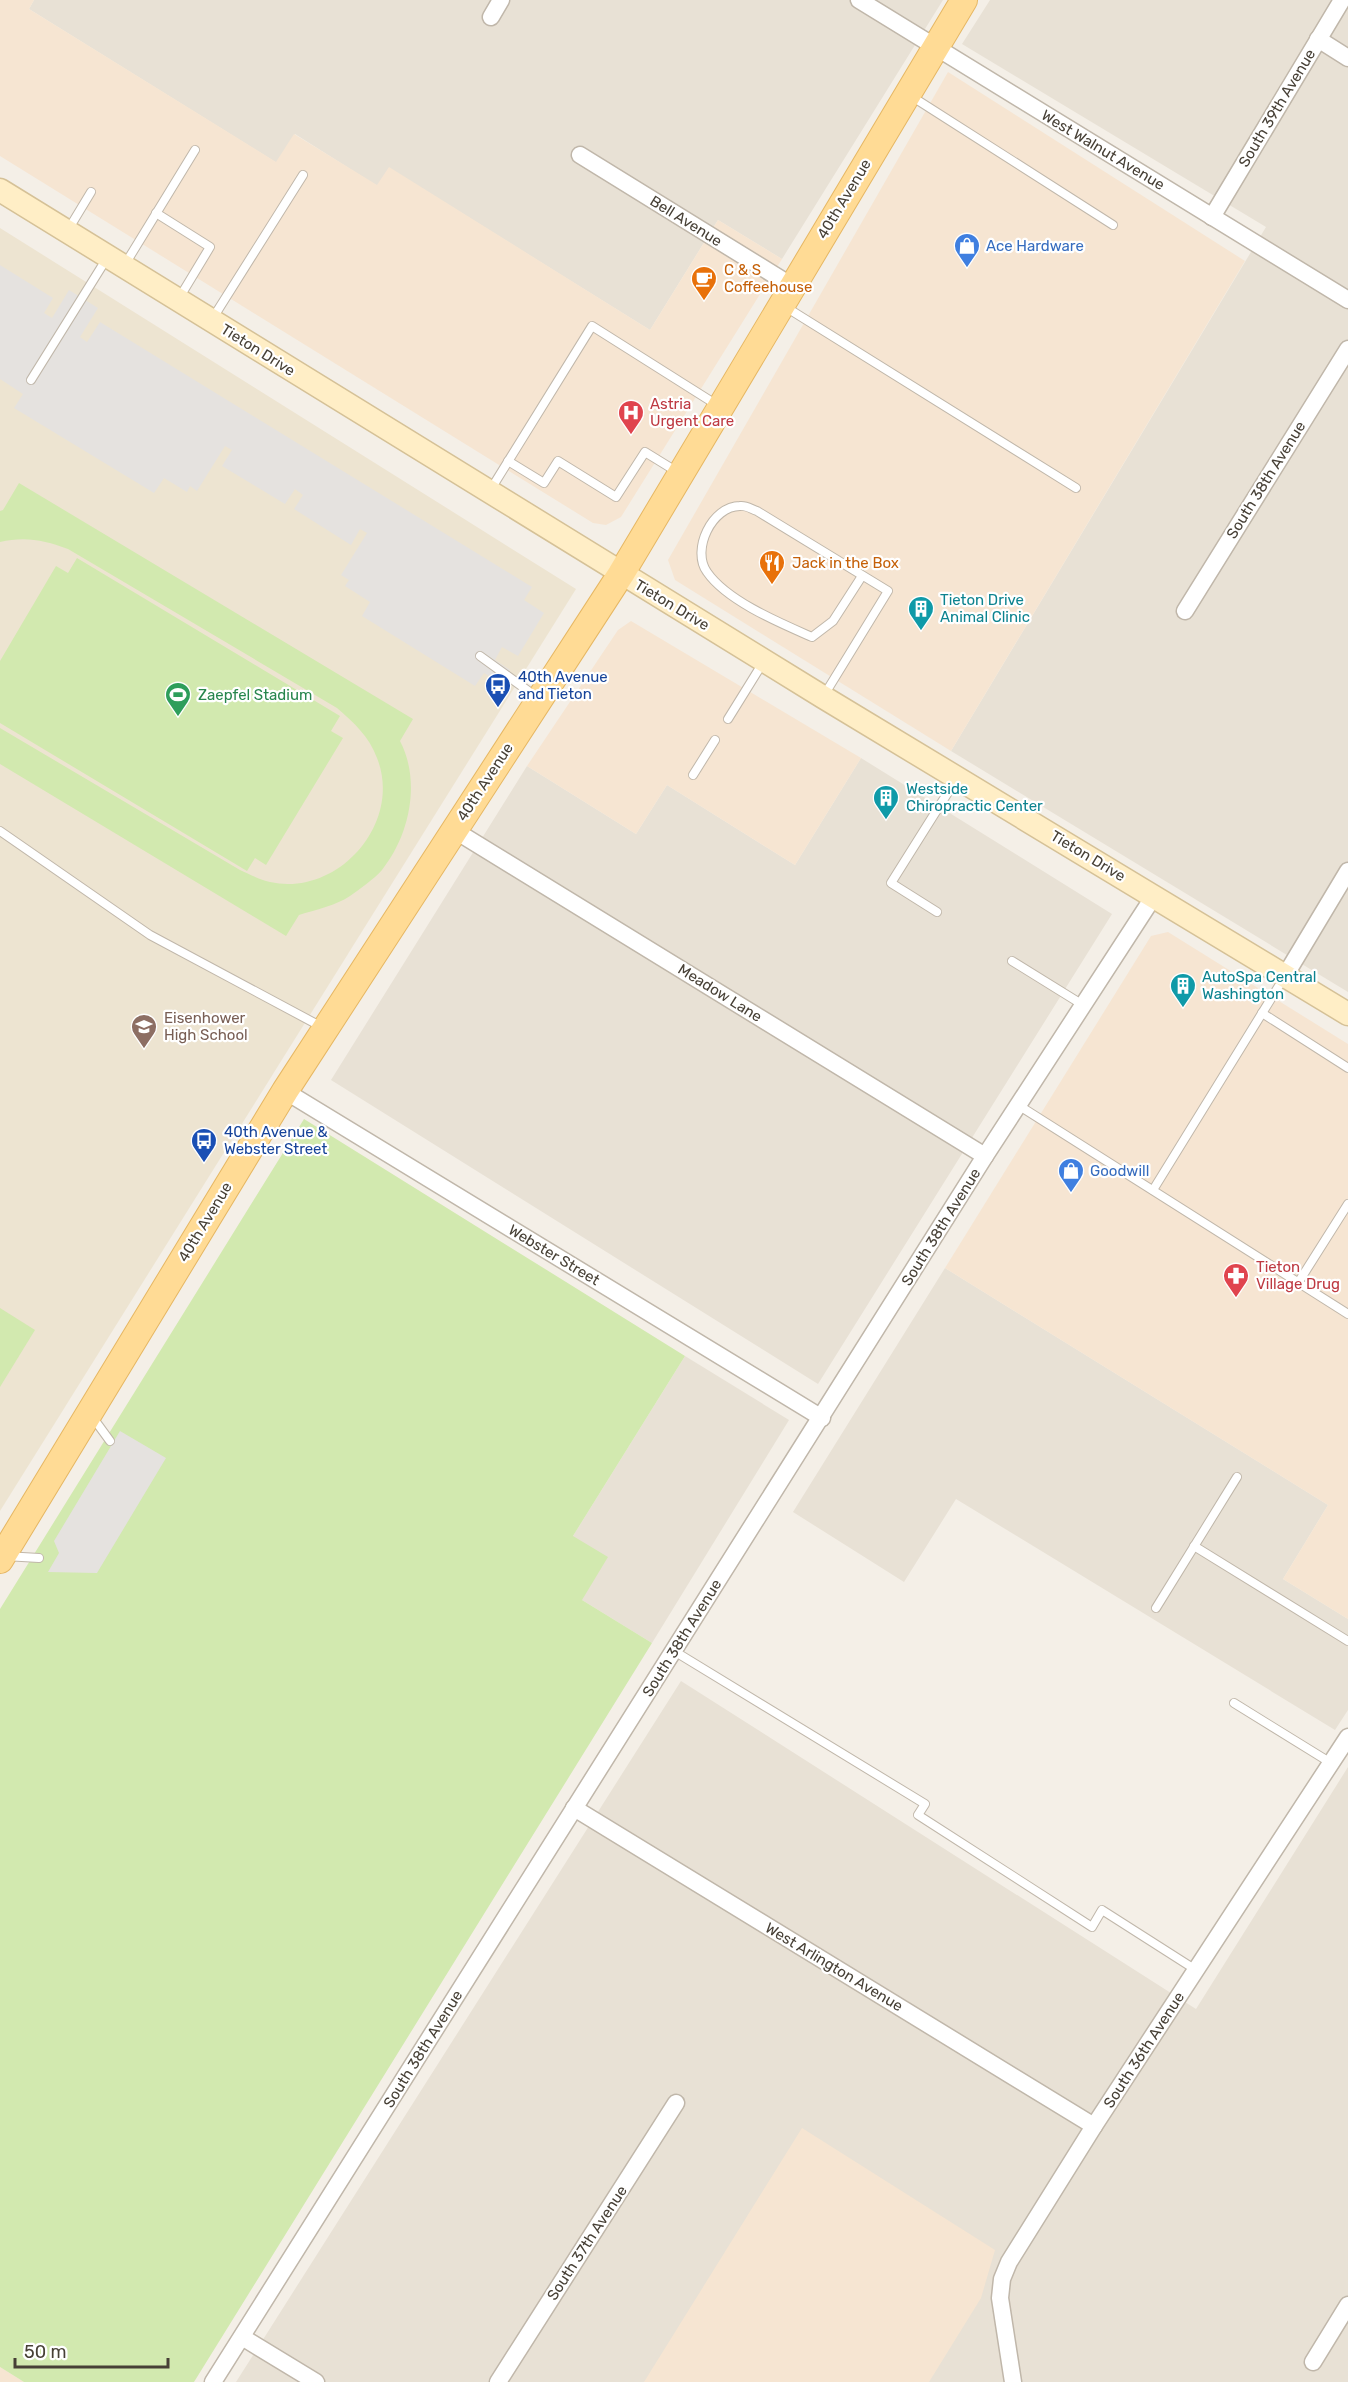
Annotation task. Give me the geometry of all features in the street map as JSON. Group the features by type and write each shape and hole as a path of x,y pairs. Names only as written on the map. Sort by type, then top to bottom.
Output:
{"main road":[{"name":"40th Avenue","path":"1,1558 285,1091 621,574 964,0"},
{"name":"Tieton Drive","path":"0,190 822,697 1348,1014"}],"street":[{"path":"491,17 501,0"},
{"name":"West Walnut Avenue","path":"859,0 1348,300"},
{"name":"South 39th Avenue","path":"1212,217 1342,0"},
{"path":"1318,39 1348,58"},
{"name":"Bell Avenue","path":"580,155 786,295"},
{"name":"South 38th Avenue","path":"1185,611 1348,349"},
{"name":"Meadow Lane","path":"454,830 985,1156"},
{"path":"1285,976 1348,871"},
{"name":"South 38th Avenue","path":"213,2382 985,1156 1154,896"},
{"name":"Webster Street","path":"285,1091 822,1418"},
{"name":"South 36th Avenue","path":"1013,2382 1000,2298 1002,2279 1010,2262 1094,2126 1348,1737"},
{"name":"West Arlington Avenue","path":"574,1808 1094,2126"},
{"name":"South 37th Avenue","path":"498,2382 676,2103"},
{"path":"1312,2362 1348,2306"},
{"path":"242,2337 316,2382"}],"lane":[{"path":"907,94 1113,225"},
{"path":"30,380 116,262 156,213 195,150"},
{"path":"211,321 303,175"},
{"path":"67,231 91,192"},
{"path":"156,213 210,247 178,300"},
{"path":"786,295 1076,488"},
{"path":"489,492 592,326 720,407"},
{"path":"508,461 544,483 558,461 616,497 645,452 681,474"},
{"path":"822,697 888,591 745,506 737,505 718,514 706,532 701,554 706,571 719,586 771,619 812,637 833,621 862,576"},
{"path":"480,656 539,699"},
{"path":"728,719 764,661"},
{"path":"693,776 715,740"},
{"path":"937,912 891,883 957,778"},
{"path":"0,831 150,935 326,1029"},
{"path":"1012,961 1083,1005"},
{"path":"1153,1190 1285,976"},
{"path":"1262,1013 1348,1068"},
{"path":"1018,1105 1348,1314"},
{"path":"1298,1282 1348,1204"},
{"path":"89,1413 110,1441"},
{"path":"1156,1608 1237,1477"},
{"path":"1194,1546 1348,1641"},
{"path":"1,1558 39,1558"},
{"path":"674,1651 925,1804 918,1815 1092,1927 1102,1910 1196,1970"},
{"path":"1234,1703 1331,1763"}],"shaded area":[{"path":"0,0 34,0 29,9 276,162 294,134 377,185 389,167 650,330 718,220 782,259 621,517 606,525 593,523 0,156"},
{"path":"34,0 943,0 782,259 718,220 650,330 389,168 377,186 295,134 277,163 29,9"},
{"path":"990,0 1348,0 1348,992 951,751 1266,227 962,44"},
{"path":"948,72 1245,261 951,751 675,580 668,560"},
{"name":"Eisenhower High School","path":"0,228 576,589 0,1511"},
{"path":"0,265 53,298 44,313 52,318 69,290 98,308 80,337 87,342 100,322 532,587 524,600 544,613 518,656 502,647 495,660 510,670 502,684 484,673 475,686 362,616 370,602 345,586 349,580 341,575 367,533 360,529 351,545 294,509 303,495 295,489 285,504 222,466 232,450 225,446 197,491 190,486 187,492 164,478 154,493 14,408 23,394 0,379"},
{"path":"631,621 861,758 795,865 667,785 636,834 527,766 618,630"},
{"path":"861,758 1112,914 818,1384 331,1080 527,766 636,834 667,785 795,865"},
{"path":"1168,932 1348,1044 1348,1619 1283,1579 1328,1505 945,1268 1151,936"},
{"path":"945,1268 1328,1505 1283,1579 1348,1619 1348,1710 1335,1730 956,1499 904,1582 793,1512"},
{"path":"685,1356 789,1420 652,1643 582,1600 573,1536"},
{"path":"120,1431 166,1458 97,1573 48,1572 59,1553 54,1541"},
{"path":"681,1681 1196,2009 1348,1767 1348,2382 236,2382"},
{"path":"802,2128 995,2250 981,2298 929,2382 644,2382"},
{"path":"0,2367 24,2382 0,2382"}],"green space":[{"path":"19,483 413,719 400,741 410,773 411,790 406,824 392,856 375,877 345,899 299,915 286,936 0,764 0,728 240,870 270,882 295,884 319,878 341,866 359,850 372,830 381,807 383,783 374,750 360,730 337,708 68,549 34,540 18,539 0,542 0,511 3,510"},
{"path":"77,558 340,716 331,731 343,738 266,865 255,858 247,871 0,723 0,661 56,566 68,573"},
{"path":"304,1119 685,1356 573,1536 608,1557 582,1600 652,1643 194,2382 24,2382 0,2367 0,1609"},
{"path":"0,1308 35,1330 0,1387"}],"place":[{"name":"Ace Hardware","path":"967,269"},
{"name":"C & S Coffeehouse","path":"704,302"},
{"name":"Astria Urgent Care","path":"631,436"},
{"name":"Jack in the Box","path":"772,586"},
{"name":"Tieton Drive Animal Clinic","path":"921,632"},
{"name":"40th Avenue and Tieton","path":"498,709"},
{"name":"Zaepfel Stadium","path":"178,718"},
{"name":"Westside Chiropractic Center","path":"886,821"},
{"name":"AutoSpa Central Washington","path":"1183,1009"},
{"name":"Eisenhower High School","path":"144,1050"},
{"name":"40th Avenue & Webster Street","path":"204,1164"},
{"name":"Goodwill","path":"1071,1194"},
{"name":"Tieton Village Drug","path":"1236,1299"}]}
